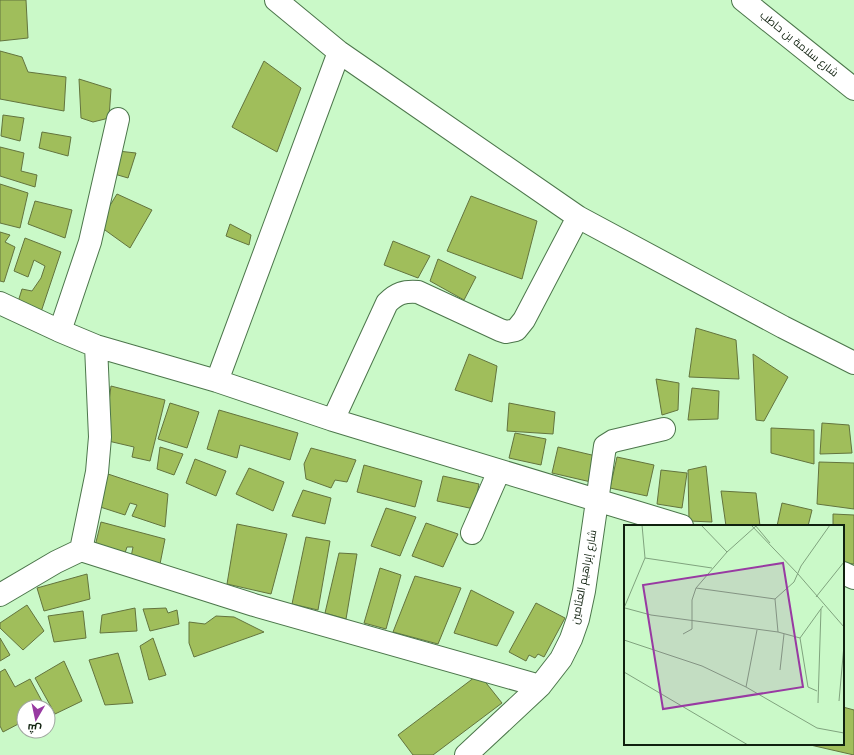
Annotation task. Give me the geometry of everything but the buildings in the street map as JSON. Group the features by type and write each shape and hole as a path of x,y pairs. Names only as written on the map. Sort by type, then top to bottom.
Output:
{"street":[{"path":"276,0 339,52 578,217 783,327 854,363"},
{"name":"شارع سلامة بن حاطب","path":"743,0 854,89"},
{"path":"216,381 339,52"},
{"path":"60,331 90,242 118,119"},
{"path":"333,420 387,303 396,294 406,291 418,292 500,330 506,332 516,330 520,327 578,217"},
{"path":"0,303 96,346 216,381 333,420 500,472 679,525"},
{"path":"81,550 96,472 100,436 96,346"},
{"name":"شارع إبراهيم العثامين","path":"466,755 540,686 561,659 578,618 598,501 604,451 607,443 664,428"},
{"path":"472,533 500,472"},
{"path":"0,595 56,562 81,550 254,605 540,686"},
{"path":"844,573 854,578"}]}
